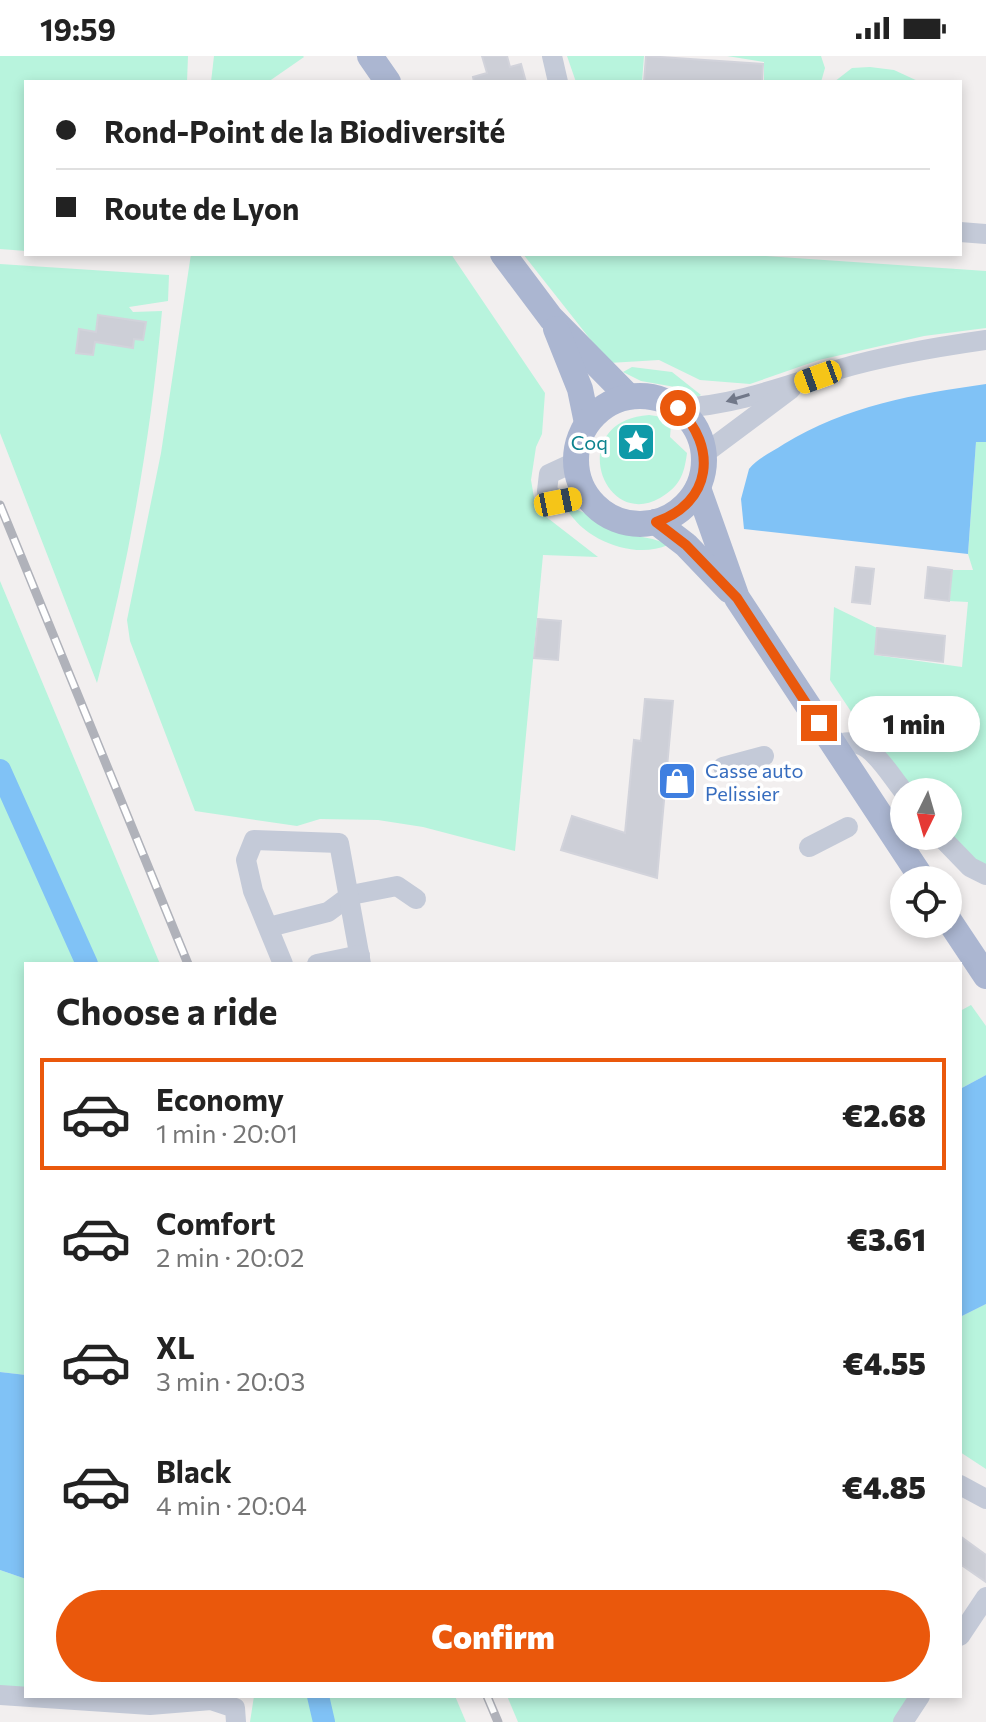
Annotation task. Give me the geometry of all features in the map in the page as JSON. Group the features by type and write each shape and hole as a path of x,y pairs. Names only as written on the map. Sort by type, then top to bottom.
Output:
{"main road":[{"path":"370,56 387,80"},
{"path":"504,256 551,318 628,396"},
{"path":"551,318 580,389 587,423"},
{"path":"628,396 663,399 678,408 700,436 704,454 698,488 685,506 656,522 617,520 587,497 578,480 575,462 578,441 587,423 605,405 628,396"},
{"path":"698,488 737,598"},
{"path":"656,522 686,545 737,598 914,866"},
{"path":"961,938 986,976"}],"street":[{"path":"552,56 558,80"},
{"path":"962,232 986,234"},
{"path":"678,408 720,404 798,385 878,359 986,340"},
{"path":"704,454 798,385"},
{"path":"834,746 850,740 864,744 892,778"},
{"path":"723,767 764,756"},
{"path":"809,847 848,827"},
{"path":"282,962 253,891 246,860 254,840 339,843 361,960 339,962"},
{"path":"954,850 970,867 986,875"},
{"path":"269,927 328,912 351,895 397,886 416,899"},
{"path":"962,1486 986,1499"},
{"path":"962,1633 986,1597"},
{"path":"0,1695 24,1697"},
{"path":"45,1698 150,1705 211,1700 235,1708 236,1722"},
{"path":"903,1722 919,1698"}],"green space":[{"path":"0,56 188,56 187,80 24,80 24,251 0,249"},
{"path":"214,56 304,57 271,80 211,80"},
{"path":"567,56 644,56 642,80 575,80"},
{"path":"727,56 821,56 825,68 822,80 764,80 764,62"},
{"path":"852,68 894,70 916,80 837,80"},
{"path":"191,256 452,256 545,393 542,434 536,447 531,480 536,509 598,557 543,555 515,851 423,827 378,820 320,819 297,826 195,811 130,641 127,620 161,453"},
{"path":"525,256 767,256 986,271 986,328 924,336 819,360 750,384 700,380 659,360 609,363"},
{"path":"0,264 169,275 168,301 129,307 133,312 162,311 152,405 137,499 97,683 0,433"},
{"path":"632,367 672,372 701,395 695,398 675,387 641,381 623,372"},
{"path":"649,415 663,417 671,425 670,437 687,453 677,484 660,498 639,504 622,500 609,488 601,471 600,453 607,435 623,422"},
{"path":"976,441 986,442 986,872 962,849 962,778 898,778 830,680 834,607 877,628 875,655 962,667 968,602 949,601 952,570 973,570 968,554"},
{"path":"567,509 584,512 614,531 668,545 640,550 611,544 585,530"},
{"path":"0,581 159,962 24,962 24,1375 0,1372"},
{"path":"971,1005 986,1026 986,1075 962,1088 962,1010"},
{"path":"986,1304 986,1469 962,1453 962,1316"},
{"path":"0,1570 24,1578 24,1691 0,1690"},
{"path":"254,1698 308,1698 314,1722 250,1722"},
{"path":"324,1698 456,1698 466,1722 330,1722"},
{"path":"508,1698 910,1698 894,1722 518,1722"}],"water":[{"path":"986,384 986,442 976,442 968,554 744,529 741,499 749,469 784,444 856,411 907,397"},
{"path":"986,1075 986,1304 962,1316 962,1088"},
{"path":"0,1372 24,1375 24,1578 0,1570"}],"building":[{"path":"482,56 507,56 510,67 521,64 525,80 474,80 473,77 487,73"},
{"path":"646,56 763,64 762,80 644,80"},
{"path":"98,315 146,322 143,340 134,339 133,348 95,342 93,355 76,353 79,329 96,332"},
{"path":"856,567 874,569 870,604 852,602"},
{"path":"928,567 952,570 949,601 925,598"},
{"path":"538,619 561,621 558,660 534,658"},
{"path":"877,628 945,636 943,662 875,654"},
{"path":"645,699 673,701 657,878 561,850 572,816 625,833 634,740 641,741"},
{"path":"962,1537 986,1555 986,1582 962,1565"}],"waterway":[{"path":"0,770 86,962"},
{"path":"318,1698 324,1722"}],"railway":[{"path":"0,505 187,962"},
{"path":"488,1698 498,1722"}],"place":[{"name":"Coq","path":"636,442"},
{"name":"Casse auto Pelissier","path":"677,781"}],"route":[{"path":"678,408 700,436 704,471 698,488 685,506 667,519 656,522 686,545 737,598 819,723"}]}
